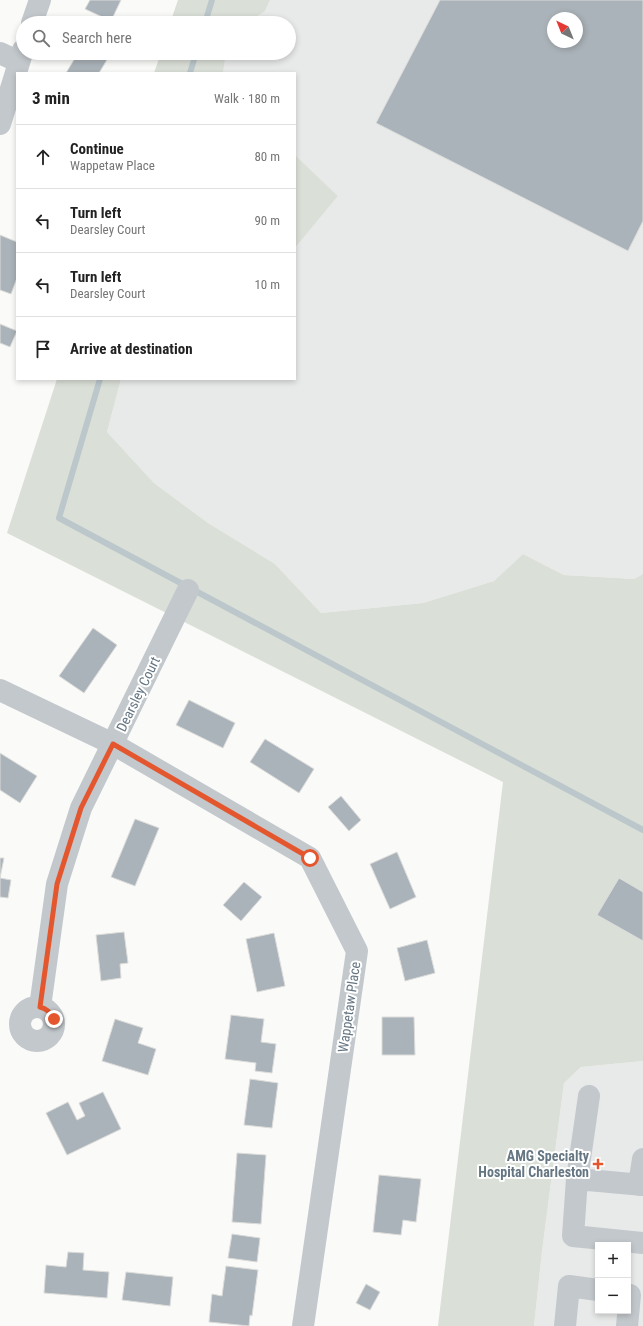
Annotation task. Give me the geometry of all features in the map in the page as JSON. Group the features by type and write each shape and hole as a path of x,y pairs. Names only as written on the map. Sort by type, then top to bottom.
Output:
{"street":[{"path":"34,16 40,0"},
{"path":"0,124 14,55"},
{"name":"Dearsley Court","path":"40,1007 57,884 81,808 188,590"},
{"name":"Wappetaw Place","path":"0,690 113,744 310,858 357,951 303,1326"},
{"path":"589,1096 577,1179 573,1236 643,1243"},
{"path":"577,1179 641,1185 643,1159"},
{"path":"565,1326 569,1286 595,1290"},
{"path":"627,1326 634,1294"}],"shaded area":[{"path":"178,0 270,0 265,11 258,16 172,16"},
{"path":"270,0 643,0 643,574 634,579 564,575 523,554 494,581 423,603 321,613 275,564 208,523 154,483 107,432 121,380 296,380 296,247 338,196 296,156 296,72 223,72 225,60 296,60 296,16 258,16 265,11"},
{"path":"159,60 225,60 223,72 154,72"},
{"path":"296,156 338,196 296,247"},
{"path":"57,380 121,380 107,432 154,483 208,523 275,564 321,613 423,603 494,581 523,554 564,575 634,579 643,574 643,892 619,878 597,915 643,941 643,1061 581,1067 564,1083 542,1251 534,1326 438,1326 503,782 7,533"},
{"name":"AMG Specialty Hospital Charleston","path":"643,1061 643,1326 534,1326 542,1251 564,1083 581,1067"}],"building":[{"path":"90,0 121,0 113,16 100,16 85,9"},
{"path":"440,0 643,0 643,221 628,251 376,123"},
{"path":"74,60 107,60 100,72 67,72"},
{"path":"0,235 16,242 16,281 11,294 0,290"},
{"path":"0,324 16,331 10,347 0,343"},
{"path":"93,628 117,645 84,693 59,676"},
{"path":"189,700 235,723 223,748 176,725"},
{"path":"265,739 314,769 299,793 250,762"},
{"path":"0,753 37,776 20,803 0,790"},
{"path":"341,796 361,820 349,831 328,807"},
{"path":"135,819 159,828 135,886 111,877"},
{"path":"397,852 416,897 390,909 370,864"},
{"path":"0,858 4,858 0,878"},
{"path":"0,878 11,880 8,898 0,897"},
{"path":"619,878 643,892 643,941 597,915"},
{"path":"244,882 262,897 241,921 223,905"},
{"path":"124,932 128,963 120,964 121,978 101,981 96,935"},
{"path":"274,933 285,986 257,992 246,939"},
{"path":"427,940 435,973 405,981 397,948"},
{"path":"231,1015 264,1019 261,1042 276,1044 272,1073 255,1071 256,1063 225,1059"},
{"path":"382,1017 414,1017 415,1055 382,1055"},
{"path":"115,1019 143,1028 138,1043 156,1049 148,1075 102,1061"},
{"path":"250,1079 278,1083 272,1128 244,1125"},
{"path":"103,1092 121,1129 67,1155 46,1113 68,1102 77,1120 85,1116 79,1103"},
{"path":"237,1153 266,1155 261,1224 232,1222"},
{"path":"379,1175 421,1179 416,1222 403,1220 401,1235 373,1232"},
{"path":"232,1234 260,1238 257,1262 228,1258"},
{"path":"68,1252 84,1253 83,1270 109,1272 107,1298 44,1293 46,1265 66,1267"},
{"path":"226,1266 258,1270 252,1316 250,1315 249,1326 209,1322 212,1294 222,1296"},
{"path":"126,1272 173,1277 170,1306 122,1300"},
{"path":"366,1284 380,1292 370,1310 356,1303"}],"waterway":[{"path":"207,16 212,0"},
{"path":"190,72 194,60"},
{"path":"100,380 59,518 643,830"}],"place":[{"name":"AMG Specialty Hospital Charleston","path":"598,1164"}],"route":[{"path":"54,1019 46,1008 40,1007 57,884 81,808 113,744 310,858"}]}
